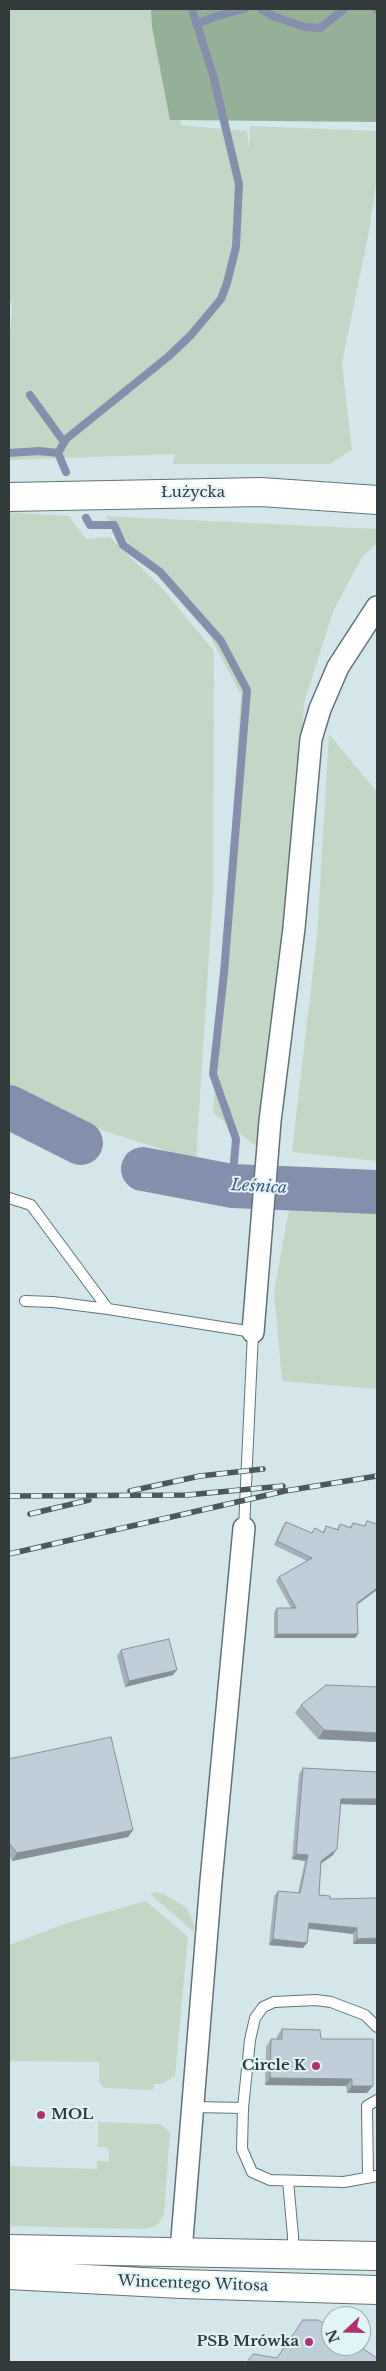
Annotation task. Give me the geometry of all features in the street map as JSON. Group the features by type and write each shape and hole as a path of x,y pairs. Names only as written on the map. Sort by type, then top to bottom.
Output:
{"main road":[{"name":"Łużycka","path":"9,497 261,492 377,500"},
{"name":"Wincentego Witosa","path":"9,2249 377,2256"},
{"name":"Wincentego Witosa","path":"9,2275 181,2284 377,2290"}],"street":[{"path":"253,1332 270,1122 294,928 311,739 320,709 338,667 377,607"},
{"path":"181,2251 211,1880 244,1528"}],"lane":[{"path":"9,1198 31,1205 108,1309"},
{"path":"25,1300 108,1309 253,1332 244,1528"},
{"path":"377,2027 365,2015 331,2002 316,2000 274,2002 263,2007 255,2018 250,2040 243,2108 242,2150 246,2162 252,2172 260,2177 288,2182 344,2182 372,2177 367,2106 377,2100"},
{"path":"194,2107 243,2108"},
{"path":"288,2182 294,2236 293,2253"}],"green space":[{"path":"9,9 162,9 181,125 247,131 249,148 250,126 377,131 377,177 368,236 342,363 352,450 330,464 173,464 175,454 9,460 9,345 12,309 9,292"},
{"path":"151,9 377,9 377,122 170,120 152,27"},
{"path":"9,512 69,516 86,539 110,537 163,589 214,651 213,892 196,1160 70,1120 9,1088"},
{"path":"105,516 377,529 377,543 362,557 334,609 304,703 297,825 260,1149 213,1113 241,695 210,636"},
{"path":"329,734 377,792 377,1161 292,1152 317,936"},
{"path":"290,1204 377,1212 377,1389 282,1381 274,1292"},
{"path":"156,1892 164,1894 187,1908 194,1924 194,1932 150,1894"},
{"path":"146,1901 188,1937 175,2076 161,2084 154,2084 153,2090 104,2088 99,2082 99,2062 9,2061 9,1945 67,1923"},
{"path":"98,2122 160,2124 170,2132 164,2214 160,2222 153,2227 142,2229 9,2226 9,2166 97,2169 97,2161 109,2161 109,2150 106,2147 98,2147"}],"building":[{"path":"367,1521 377,1524 377,1588 357,1603 358,1634 277,1634 277,1608 296,1608 279,1577 312,1558 277,1541 286,1522 312,1533 315,1528 324,1533 326,1526 338,1530 340,1524 351,1528 353,1523 365,1526"},
{"path":"169,1639 177,1670 129,1681 121,1650"},
{"path":"326,1685 377,1687 377,1733 324,1730 301,1705"},
{"path":"111,1737 133,1830 17,1853 9,1843 9,1759"},
{"path":"303,1768 377,1772 377,1799 341,1799 337,1849 321,1861 319,1895 330,1896 330,1899 377,1898 377,1938 357,1939 357,1928 309,1923 307,1943 273,1939 278,1891 300,1893 308,1855 296,1854"},
{"name":"Circle K","path":"282,2029 320,2030 321,2039 373,2039 373,2086 352,2086 352,2079 270,2078 271,2039 282,2039"},
{"name":"PSB Mrówka","path":"303,2320 318,2320 321,2322 321,2356 371,2356 371,2354 377,2358 377,2362 247,2362 253,2354 277,2358"}],"waterway":[{"path":"66,472 58,453 66,439 169,356 191,335 221,299 227,283 236,247 239,184 213,75 192,9"},
{"path":"196,24 244,9"},
{"path":"261,9 275,17 305,27 320,28 344,9"},
{"path":"30,395 64,442"},
{"path":"9,453 39,451 58,453"},
{"path":"86,518 90,525 114,525 123,545 160,572 221,641 247,690 224,973 213,1074 236,1139 232,1186"},
{"name":"Leśnica","path":"9,1107 81,1143"},
{"name":"Leśnica","path":"143,1169 232,1186 377,1192"}],"railway":[{"path":"130,1491 200,1476 263,1469"},
{"path":"9,1554 285,1491 377,1476"},
{"path":"9,1496 187,1495 283,1486"},
{"path":"30,1514 89,1500"}],"place":[{"name":"Circle K","path":"316,2066"},
{"name":"MOL","path":"41,2115"},
{"name":"PSB Mrówka","path":"309,2342"}]}
